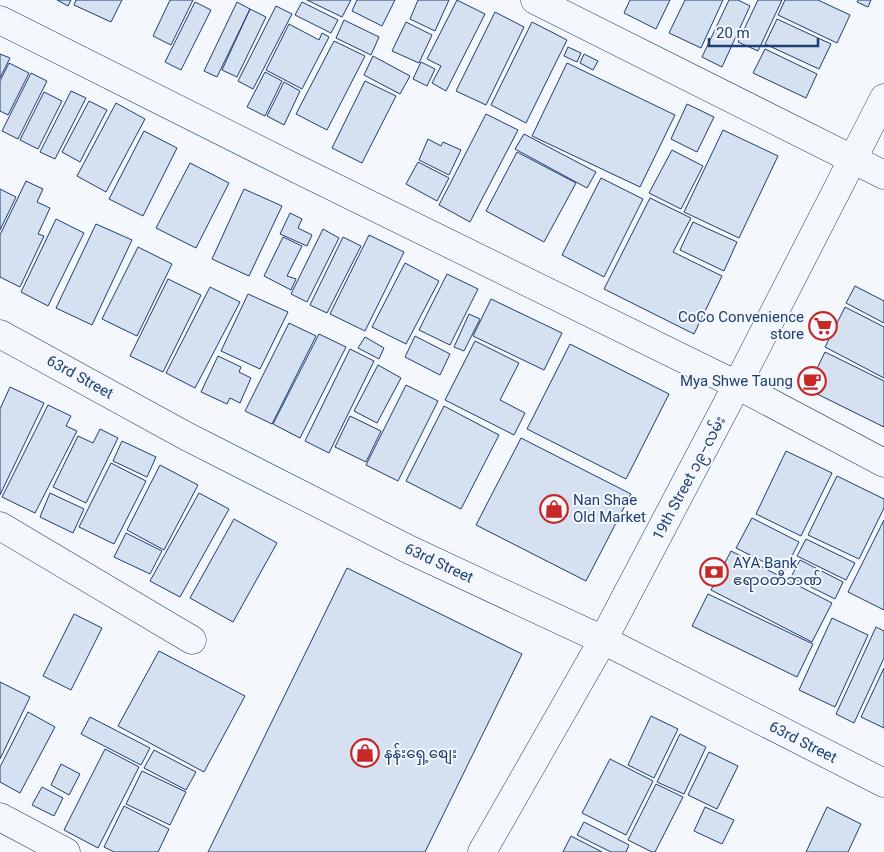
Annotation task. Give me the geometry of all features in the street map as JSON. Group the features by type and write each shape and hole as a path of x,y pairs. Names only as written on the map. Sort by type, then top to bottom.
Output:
{"street":[{"path":"535,0 884,175"},
{"path":"0,20 737,386 884,463"},
{"name":"19th Street ၁၉−လမ်း","path":"482,852 603,640 737,386 884,98"},
{"name":"63rd Street","path":"0,334 186,436 410,550 603,640 884,783"},
{"path":"0,526 192,640"},
{"path":"0,817 66,852"}],"building":[{"path":"57,0 71,0 68,6"},
{"path":"76,0 122,0 111,22 74,5"},
{"path":"170,0 193,0 171,45 153,36"},
{"path":"307,0 351,0 342,17"},
{"path":"357,0 395,0 382,26 352,11"},
{"path":"418,0 449,0 435,31 410,19"},
{"path":"457,0 485,14 446,91 432,83 441,66 427,59"},
{"path":"630,0 670,0 656,29 624,13"},
{"path":"685,0 723,0 701,48 669,33"},
{"path":"729,0 738,0 750,6 722,67 702,57"},
{"path":"758,0 782,0 758,51 738,42"},
{"path":"785,0 818,0 850,15 837,43 778,15"},
{"path":"858,0 871,0 868,7 857,2"},
{"path":"195,2 211,10 181,70 165,62"},
{"path":"237,2 250,9 217,77 204,71"},
{"path":"302,2 338,20 331,33 295,15"},
{"path":"276,6 292,14 253,89 238,81"},
{"path":"250,9 266,17 237,77 222,70"},
{"path":"495,12 524,27 486,105 456,91"},
{"path":"777,19 831,44 819,69 765,44"},
{"path":"344,20 379,37 371,55 336,38"},
{"path":"406,22 432,35 419,63 392,51"},
{"path":"532,22 567,40 526,123 491,105"},
{"path":"289,24 319,40 322,33 329,37 302,89 266,70"},
{"path":"334,41 365,56 327,130 296,114"},
{"path":"568,47 581,53 577,62 564,56"},
{"path":"765,49 817,74 806,98 753,73"},
{"path":"0,54 10,58 0,78"},
{"path":"584,54 598,61 593,70 580,63"},
{"path":"373,56 410,76 400,94 364,75"},
{"path":"421,62 435,69 427,86 413,79"},
{"path":"9,63 29,73 8,115 0,111 0,81"},
{"path":"567,63 675,115 640,187 532,136"},
{"path":"265,72 282,81 265,116 247,107"},
{"path":"31,73 47,81 18,139 2,131"},
{"path":"365,81 396,96 362,163 332,148"},
{"path":"284,82 300,91 284,125 267,116"},
{"path":"71,91 86,98 55,159 40,152"},
{"path":"44,92 62,101 38,149 20,140"},
{"path":"89,101 107,110 80,162 62,152"},
{"path":"116,103 145,119 106,192 77,176"},
{"path":"687,104 714,117 697,152 671,139"},
{"path":"486,114 518,130 470,222 439,205"},
{"path":"723,130 778,156 739,238 684,212"},
{"path":"144,131 177,148 143,216 109,199"},
{"path":"524,134 596,172 587,188 515,149"},
{"path":"428,139 441,146 443,142 461,150 449,175 419,160"},
{"path":"672,150 703,166 681,209 649,193"},
{"path":"517,152 576,183 544,242 486,211"},
{"path":"418,162 449,178 437,201 406,184"},
{"path":"190,163 229,183 196,248 156,228"},
{"path":"601,178 643,199 604,277 562,255"},
{"path":"26,181 43,189 37,202 50,208 38,234 44,236 20,287 0,277 0,235"},
{"path":"0,189 16,197 0,230"},
{"path":"244,189 282,206 249,276 212,259"},
{"path":"650,198 691,218 673,252 722,276 694,334 604,289"},
{"path":"290,213 302,219 298,228 312,235 307,246 280,234"},
{"path":"56,219 84,233 48,306 21,292"},
{"path":"693,222 737,242 724,271 680,250"},
{"path":"96,224 132,240 92,325 56,308"},
{"path":"323,229 339,238 307,302 291,294"},
{"path":"369,235 404,252 365,331 330,314"},
{"path":"283,237 302,246 287,276 296,279 291,290 264,276"},
{"path":"343,237 361,246 327,313 310,305"},
{"path":"138,247 172,264 137,336 102,319"},
{"path":"405,263 439,281 406,344 372,327"},
{"path":"447,274 478,289 450,345 419,330"},
{"path":"168,279 201,295 163,372 130,356"},
{"path":"855,286 884,301 884,323 846,303"},
{"path":"210,287 240,302 195,388 166,373"},
{"path":"248,294 288,312 260,369 221,351"},
{"path":"491,299 562,333 544,370 473,336"},
{"path":"845,307 884,327 884,378 825,347"},
{"path":"469,314 480,319 464,351 454,347"},
{"path":"289,323 316,336 272,424 245,411"},
{"path":"319,334 346,347 300,438 273,424"},
{"path":"415,336 450,354 440,375 405,357"},
{"path":"365,337 384,348 379,359 358,348"},
{"path":"475,341 519,363 500,400 525,413 514,435 445,400"},
{"path":"570,344 669,394 626,479 527,429"},
{"path":"350,349 374,361 329,453 305,441"},
{"path":"825,352 884,381 884,427 807,389"},
{"path":"218,356 241,367 239,372 251,378 240,403 230,398 227,404 201,392"},
{"path":"378,365 401,378 377,423 354,411"},
{"path":"406,385 438,401 398,481 366,465"},
{"path":"10,387 44,403 0,495 0,409"},
{"path":"48,405 71,416 66,426 77,431 35,513 2,497"},
{"path":"444,406 499,435 461,509 406,481"},
{"path":"350,416 381,431 366,462 335,447"},
{"path":"100,429 118,438 86,503 53,487 78,436 93,443"},
{"name":"Nan Shae Old Market","path":"521,438 631,494 586,581 476,525"},
{"path":"122,441 156,457 147,477 113,461"},
{"path":"786,451 832,473 801,536 756,514"},
{"path":"111,463 146,481 114,544 79,527"},
{"path":"160,465 198,485 164,550 127,530"},
{"path":"837,476 884,499 884,508 859,559 808,535"},
{"path":"50,493 84,509 73,533 40,517"},
{"path":"199,493 229,509 180,597 150,581"},
{"path":"752,518 799,542 784,572 736,548"},
{"path":"234,519 277,543 233,622 190,598"},
{"path":"884,520 884,610 848,592"},
{"path":"126,533 162,551 150,574 114,557"},
{"path":"806,539 855,563 846,580 797,556"},
{"path":"731,551 832,603 812,642 711,590"},
{"path":"800,560 843,582 835,599 791,577"},
{"name":"နန်းရှေ့စျေး","path":"347,568 522,654 425,852 208,852"},
{"path":"708,594 813,644 797,677 692,626"},
{"path":"74,614 102,628 71,690 43,676"},
{"path":"832,618 868,635 835,707 799,690"},
{"path":"876,627 884,631 884,658 854,723 836,714"},
{"path":"159,651 245,696 204,772 118,726"},
{"path":"884,668 884,728 861,717"},
{"path":"0,682 30,697 0,759"},
{"path":"28,712 55,727 20,793 0,782 0,767"},
{"path":"651,716 678,729 654,778 628,765"},
{"path":"90,717 150,748 141,765 81,734"},
{"path":"680,734 706,747 684,794 657,782"},
{"path":"105,749 139,767 98,848 64,830"},
{"path":"154,750 196,772 186,790 144,768"},
{"path":"709,752 738,766 717,809 688,795"},
{"path":"610,759 653,781 626,835 582,813"},
{"path":"61,764 80,774 69,795 51,785"},
{"path":"142,771 186,792 170,825 126,804"},
{"path":"656,784 683,797 655,852 652,852 628,840"},
{"path":"42,787 63,798 54,816 32,805"},
{"path":"124,806 169,829 158,852 114,852 104,847"},
{"path":"705,807 734,820 722,844 694,831"},
{"path":"827,807 861,824 848,852 806,852"},
{"path":"584,822 629,845 626,852 611,852 577,835"},
{"path":"571,836 602,852 563,852"}],"place":[{"name":"CoCo Convenience store","path":"823,326"},
{"name":"Mya Shwe Taung","path":"812,381"},
{"name":"Nan Shae Old Market","path":"554,509"},
{"name":"AYA Bank ဧရာ၀တီဘဏ်","path":"714,572"},
{"name":"နန်းရှေ့စျေး","path":"365,753"}]}
